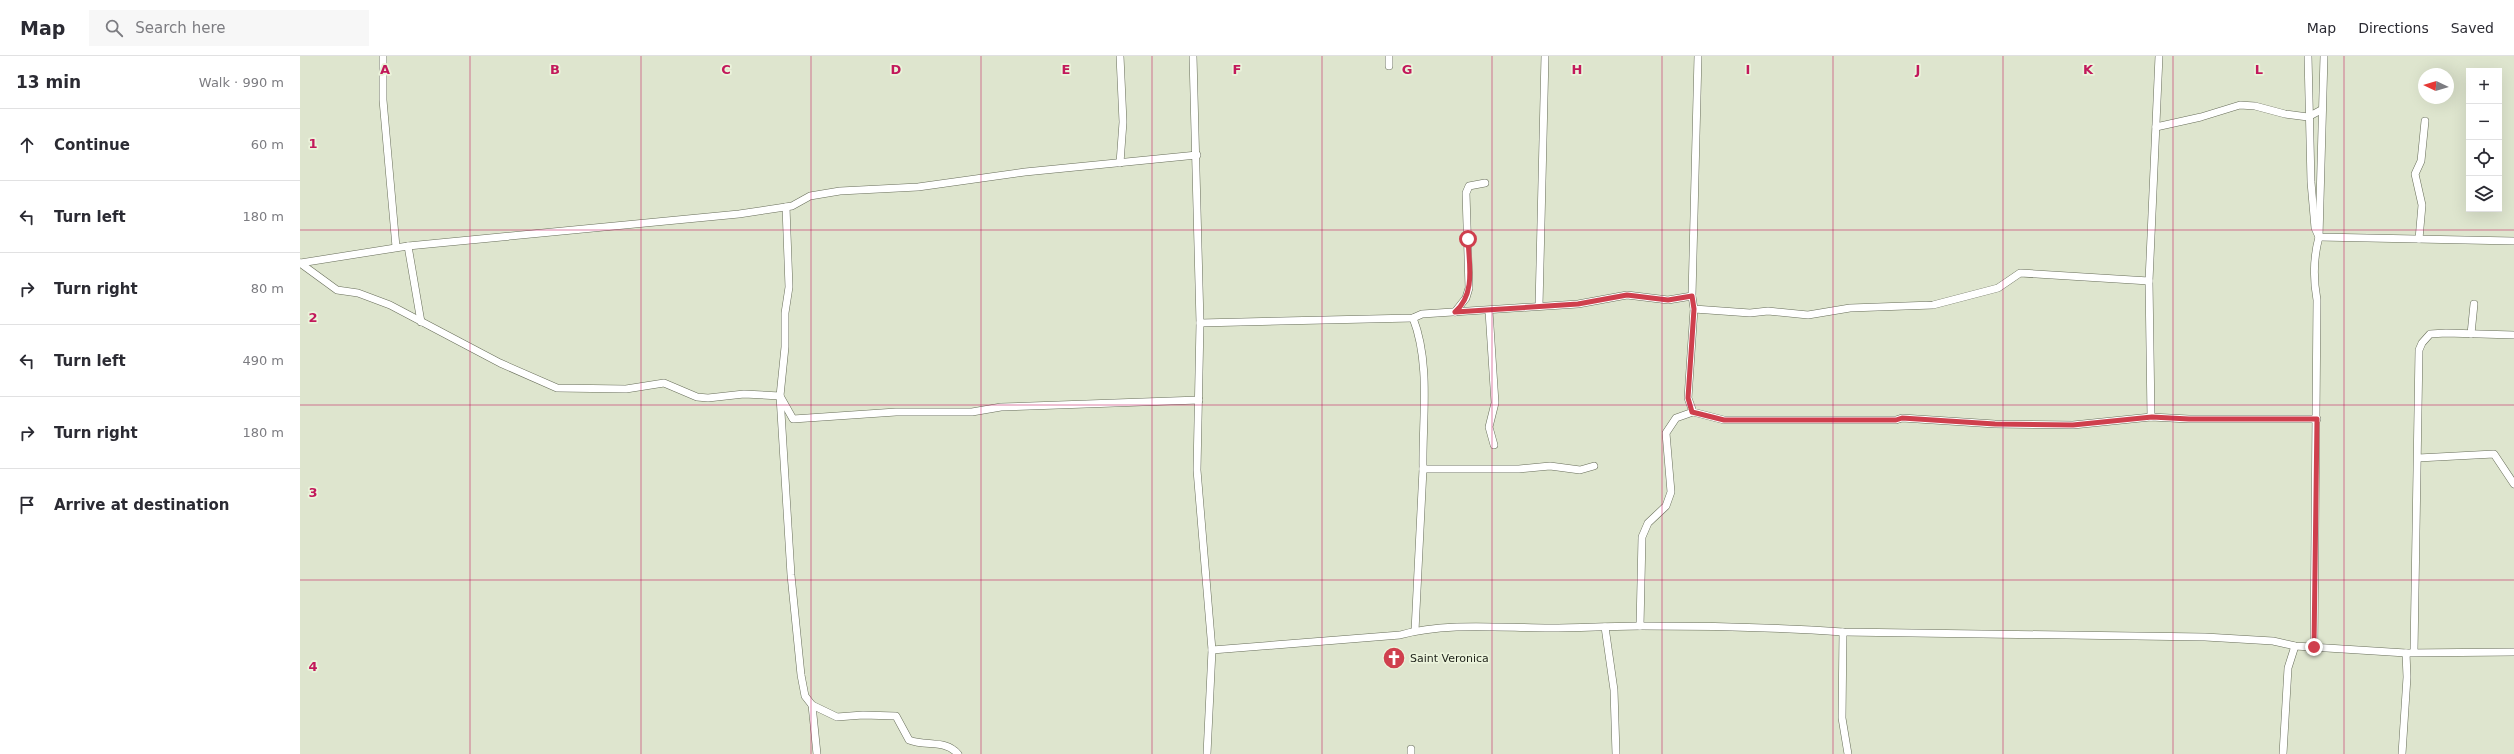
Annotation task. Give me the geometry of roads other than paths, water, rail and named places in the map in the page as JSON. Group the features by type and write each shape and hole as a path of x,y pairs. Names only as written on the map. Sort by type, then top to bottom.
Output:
{"street":[{"path":"383,56 383,100 396,247"},
{"path":"1120,56 1123,122 1120,163"},
{"path":"1193,56 1197,155 1200,323 1197,470 1212,650 1207,754"},
{"path":"1389,56 1389,66"},
{"path":"1540,306 1545,56"},
{"path":"1692,412 1687,387 1694,309 1692,296 1698,56"},
{"path":"2152,417 2149,281 2159,56"},
{"path":"2308,56 2308,117 2312,201 2315,228 2319,238"},
{"path":"2314,647 2317,300 2314,281 2314,255 2319,238 2321,110 2324,56"},
{"path":"2156,126 2201,117 2240,105 2255,106 2285,114 2308,117 2321,110"},
{"path":"2419,239 2422,205 2415,174 2421,162 2425,121"},
{"path":"300,263 396,247 739,214 786,207 810,196 840,191 918,186 1197,155"},
{"path":"1455,312 1466,298 1469,288 1466,194 1469,186 1485,183"},
{"path":"786,207 789,287 785,314 785,347 780,396 791,575 801,675 805,696 812,705 836,717 863,715 896,716 909,740 918,743 944,744 958,754"},
{"path":"2319,238 2514,241"},
{"path":"408,246 421,322"},
{"path":"300,263 337,290 358,293 390,305 500,362 557,388 626,389 664,383 697,397 708,398 744,394 780,396"},
{"path":"1694,309 1750,313 1768,311 1808,315 1850,308 1933,305 1998,288 2020,273 2149,281"},
{"path":"1200,323 1413,318 1422,314 1489,311 1578,304 1627,295 1668,300 1692,296"},
{"path":"2471,334 2474,304"},
{"path":"1489,311 1495,403 1489,427 1494,445"},
{"path":"1413,318 1421,338 1423,368 1423,469 1415,631"},
{"path":"2414,652 2418,458 2418,359 2422,343 2430,334 2514,335"},
{"path":"780,396 794,420 896,412 972,412 1001,407 1199,400"},
{"path":"1640,626 1642,537 1648,523 1666,506 1671,492 1666,433 1676,418 1692,412 1724,420 1851,422 1896,420 1902,418 2010,425 2073,425 2152,417 2189,419 2317,419"},
{"path":"2418,458 2494,454 2514,484"},
{"path":"1423,469 1519,469 1538,466 1580,470 1594,466"},
{"path":"1212,650 1400,635 1415,631 1496,627 1640,626 1796,628 1843,632 2224,637 2273,642 2295,646 2406,653 2514,652"},
{"path":"1605,627 1614,690 1616,754"},
{"path":"1843,632 1842,718 1848,754"},
{"path":"2283,754 2288,668 2295,646"},
{"path":"2402,754 2407,677 2406,653"},
{"path":"812,705 817,754"}],"place":[{"name":"Saint Veronica","path":"1394,658"}]}
